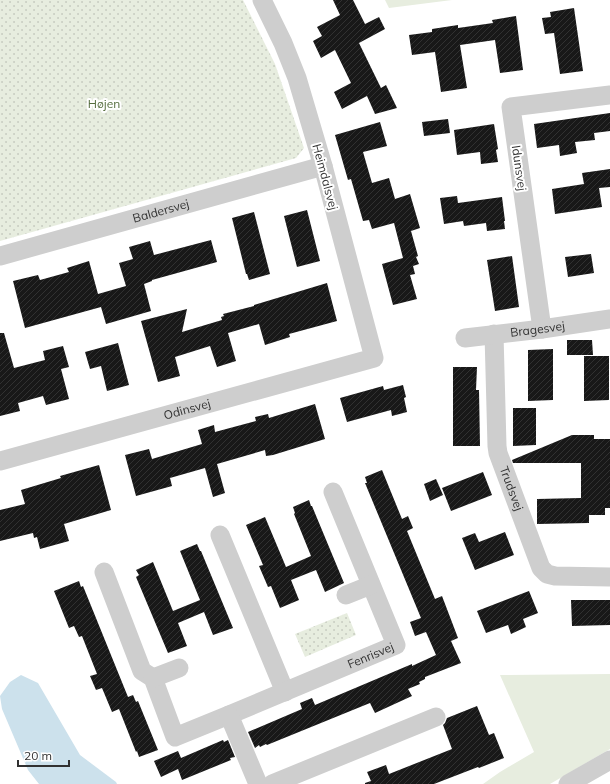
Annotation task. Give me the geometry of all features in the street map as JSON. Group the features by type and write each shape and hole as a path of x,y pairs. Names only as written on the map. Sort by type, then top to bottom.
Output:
{"street":[{"name":"Heimdalsvej","path":"262,0 284,43 297,78 374,358"},
{"name":"Idunsvej","path":"542,329 511,107 610,94"},
{"name":"Baldersvej","path":"0,256 322,166"},
{"name":"Bragesvej","path":"465,338 610,319"},
{"name":"Trudsvej","path":"494,334 498,453 541,568 547,574 555,576 610,577"},
{"name":"Odinsvej","path":"0,461 374,358"},
{"name":"Fenrisvej","path":"104,572 142,671 153,678 175,737 396,645 333,492"},
{"path":"220,535 285,692"},
{"path":"346,596 371,585"},
{"path":"153,678 179,668"},
{"path":"229,715 258,784"},
{"path":"272,784 436,717"},
{"path":"568,784 610,760"}],"green space":[{"name":"Højen","path":"0,0 243,0 275,64 304,148 296,158 0,241"},
{"path":"385,0 452,0 389,8"},
{"path":"347,613 356,635 305,657 295,634"},
{"path":"610,674 610,749 550,784 483,784 534,752 500,675"}],"water":[{"path":"21,675 38,683 80,755 117,784 39,784 28,770 2,709 0,696 10,682"}],"building":[{"path":"333,0 353,0 365,24 379,17 385,29 359,43 381,88 386,85 397,108 375,114 367,96 342,109 334,92 351,83 335,50 321,58 313,41 322,36 317,27 340,15"},
{"path":"574,8 583,71 560,74 554,33 545,34 542,18 551,17 550,12"},
{"path":"516,16 523,70 500,73 495,40 460,45 467,88 441,92 435,52 412,55 409,35 432,32 432,29 458,25 458,28 493,23 492,20"},
{"path":"610,113 610,131 594,133 595,140 575,142 577,153 560,156 559,145 537,148 534,124"},
{"path":"448,119 450,133 424,136 422,122"},
{"path":"380,122 387,146 363,152 372,183 389,178 395,199 410,194 420,228 411,231 418,256 416,257 419,264 413,266 415,274 410,275 417,299 393,305 382,264 403,258 394,223 372,229 369,220 363,221 351,179 348,180 335,135"},
{"path":"494,124 498,149 496,150 498,162 481,164 480,152 457,155 454,130"},
{"path":"610,169 610,187 599,188 602,207 555,214 552,189 584,184 582,173"},
{"path":"457,196 458,203 502,197 505,229 487,231 486,223 464,226 463,221 444,224 440,198"},
{"path":"307,210 320,261 297,267 284,216"},
{"path":"254,212 270,274 249,280 246,274 232,218"},
{"path":"211,240 217,262 152,280 144,284 151,311 106,324 101,307 25,328 13,281 38,275 40,280 69,272 67,268 89,261 98,294 126,286 119,263 133,259 129,247 150,241 154,255"},
{"path":"591,254 594,273 568,277 565,257"},
{"path":"512,256 519,307 495,311 487,260"},
{"path":"327,283 337,321 289,334 290,337 265,345 259,324 228,333 236,361 217,367 210,346 175,357 180,376 158,382 141,321 187,309 182,332 222,320 221,317 224,316 223,314"},
{"path":"0,333 4,333 14,368 45,360 43,351 63,346 69,367 61,369 69,399 46,405 43,396 18,403 20,411 0,416"},
{"path":"567,340 592,340 593,355 567,355"},
{"path":"118,343 129,385 107,391 101,366 90,369 85,352"},
{"path":"553,349 553,400 528,401 528,350"},
{"path":"584,356 609,356 609,400 584,401"},
{"path":"453,367 477,367 476,390 479,390 480,446 453,446"},
{"path":"403,385 406,397 404,398 407,412 392,416 391,410 347,422 340,398 383,386 384,390"},
{"path":"315,404 325,439 273,455 266,456 265,450 217,464 225,493 213,497 205,468 170,478 172,486 136,496 125,455 149,449 152,459 202,444 198,430 214,425 215,432 256,421 255,417 268,414 269,418"},
{"path":"513,408 536,408 536,445 513,446"},
{"path":"572,435 594,435 594,439 610,439 610,508 605,508 605,515 589,515 589,523 537,524 537,499 581,498 581,463 513,463 512,460"},
{"path":"99,465 111,510 64,524 69,541 40,549 37,537 34,538 33,533 0,541 0,510 25,504 21,490 61,478 60,476"},
{"path":"382,470 402,519 408,516 413,528 407,531 435,599 442,596 458,638 451,641 461,663 425,677 425,679 419,682 420,684 408,689 412,696 375,713 370,703 267,745 266,744 260,747 259,745 255,748 248,732 302,709 300,703 312,698 315,705 436,655 426,632 415,636 410,622 421,618 365,483 367,483 365,477"},
{"path":"483,472 492,495 451,511 442,488"},
{"path":"436,479 443,495 430,501 424,484"},
{"path":"309,500 344,583 325,592 316,570 291,580 299,600 280,608 271,586 268,587 259,566 263,565 246,525 265,517 286,567 311,556 294,514 293,507"},
{"path":"505,532 514,555 475,570 462,538 475,533 479,542"},
{"path":"197,544 233,628 213,635 204,612 178,623 187,646 168,653 136,577 139,575 136,570 153,562 173,611 200,600 180,551"},
{"path":"79,581 81,587 83,586 128,697 133,695 136,702 138,701 158,750 139,757 119,709 112,712 102,688 96,690 90,676 97,674 82,636 79,637 74,626 69,628 54,591"},
{"path":"529,591 538,613 523,619 526,627 511,634 508,625 486,633 477,611"},
{"path":"571,600 610,600 610,625 572,626"},
{"path":"477,706 489,735 494,733 504,758 434,784 365,784 371,781 367,772 386,765 389,774 452,749 443,725 447,718"},
{"path":"223,740 224,742 228,740 235,757 230,758 231,760 182,780 178,769 161,777 154,761 178,751 181,758"}]}
